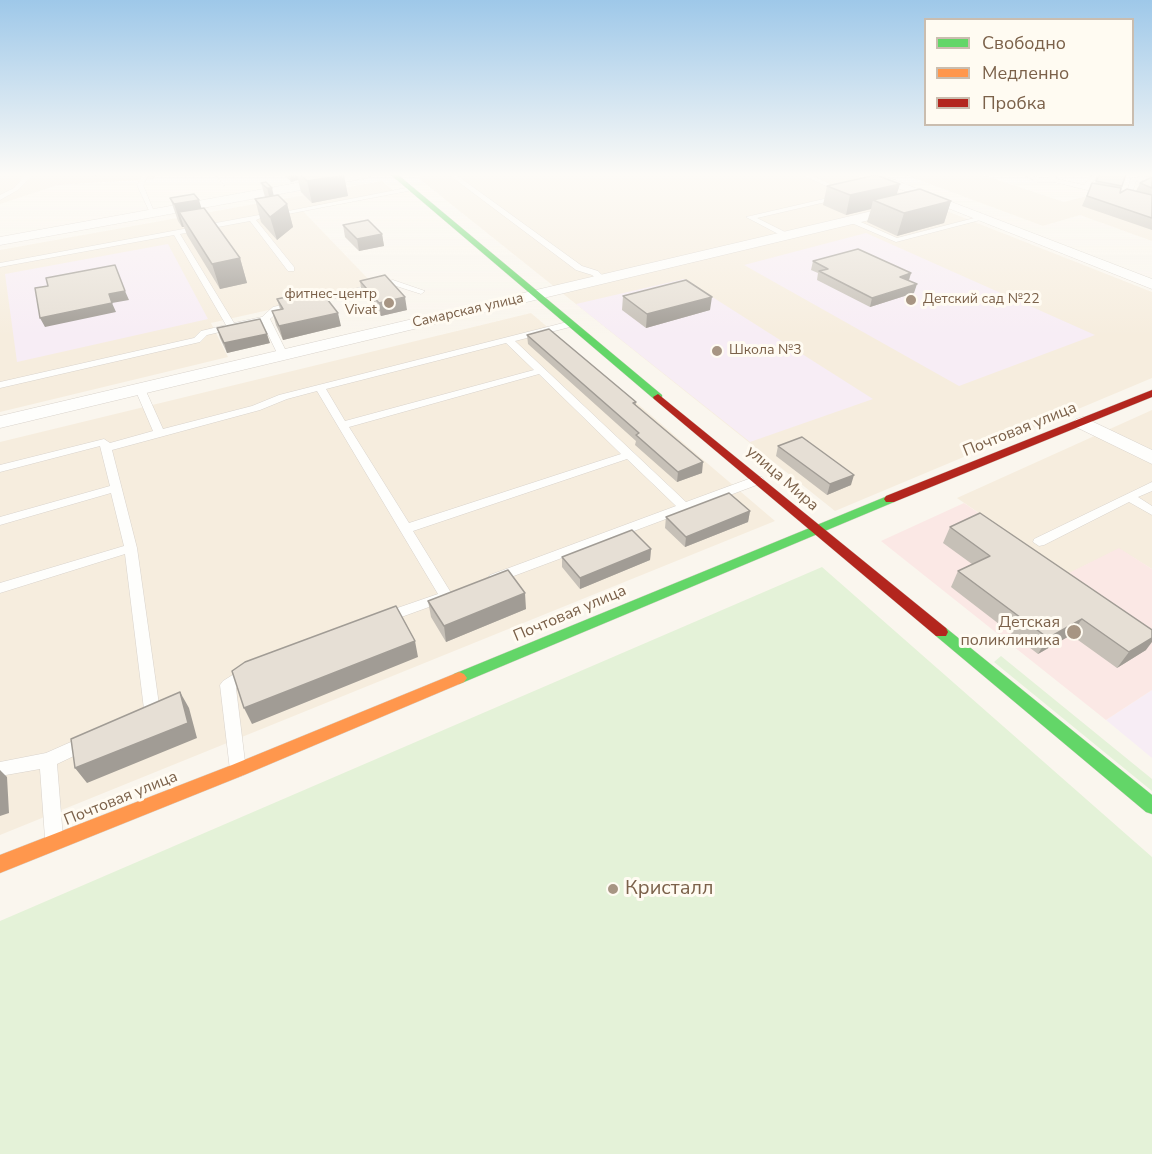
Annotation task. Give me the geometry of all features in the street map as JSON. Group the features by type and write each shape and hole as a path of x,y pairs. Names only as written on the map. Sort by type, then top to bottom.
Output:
{"street":[{"path":"0,241 72,228"},
{"name":"улица Мира","path":"457,228 814,529 1152,806"},
{"name":"Самарская улица","path":"0,422 819,228"},
{"path":"1007,228 1152,284"},
{"name":"Почтовая улица","path":"0,864 238,770 814,529 1083,423 1152,393"},
{"path":"1083,423 1152,458"}],"lane":[{"path":"0,265 204,228"},
{"path":"259,228 291,269"},
{"path":"524,228 579,268 595,273 603,280"},
{"path":"771,228 786,236"},
{"path":"868,228 896,240 943,228"},
{"path":"176,233 232,327"},
{"path":"0,385 197,340 204,333 265,319 276,309 393,282 421,291"},
{"path":"265,319 283,355"},
{"path":"106,448 256,408 283,397 571,324"},
{"path":"508,340 685,508"},
{"path":"343,425 540,370"},
{"path":"320,388 405,529 452,593 367,625"},
{"path":"140,389 159,433"},
{"path":"0,469 104,442 131,548 152,712 131,722"},
{"path":"405,529 629,455"},
{"path":"479,584 758,480"},
{"path":"1040,542 1152,486"},
{"path":"0,521 116,488"},
{"path":"1129,497 1152,511"},
{"path":"0,588 131,548"},
{"path":"238,770 228,685 255,666 266,662"},
{"path":"0,769 48,760 100,736"},
{"path":"48,760 55,843"}],"shaded area":[{"path":"123,228 319,228 375,286 211,323 228,357 0,412 0,250"},
{"path":"481,228 989,228 1152,292 1152,378 835,511"},
{"path":"1116,228 1152,228 1152,241"},
{"name":"Детский сад №22","path":"866,233 1095,335 959,386 744,265"},
{"path":"168,244 208,319 17,362 5,274"},
{"name":"Школа №3","path":"684,279 873,399 750,442 576,304"},
{"path":"531,313 775,521 0,835 0,442"},
{"path":"1152,410 1152,569 1119,549 1068,574 957,498"},
{"name":"Детская поликлиника","path":"964,503 1067,574 1119,548 1152,569 1152,690 1106,720 881,541"},
{"path":"1152,690 1152,758 1106,720"}],"green space":[{"name":"Кристалл","path":"822,567 1152,857 1152,1154 0,1154 0,921"},
{"path":"1001,656 1152,779 1152,791 994,662"}],"building":[{"path":"189,228 218,228 240,258 212,264"},
{"path":"346,228 376,228 382,234 357,239"},
{"path":"858,249 911,273 900,277 917,284 872,298 819,271 828,269 813,261"},
{"path":"115,265 125,291 109,294 112,303 40,318 35,288 48,286 46,278"},
{"path":"385,275 405,297 379,303 360,281"},
{"path":"686,280 712,297 647,314 623,296"},
{"path":"320,290 338,313 279,326 272,311 283,309 277,299"},
{"path":"260,319 267,334 224,343 217,328"},
{"path":"549,329 703,462 678,472 636,435 639,433 527,335"},
{"path":"802,437 854,475 830,484 778,446"},
{"path":"729,493 750,511 686,537 666,517"},
{"path":"980,513 1152,630 1152,638 1129,652 1082,619 1048,638 958,571 990,556 950,527"},
{"path":"632,530 651,549 580,578 562,557"},
{"path":"508,570 525,593 444,626 428,601"},
{"path":"396,606 415,641 244,708 232,671 245,662"},
{"path":"180,692 188,723 75,768 71,739"}],"traffic: fast":[{"path":"457,228 658,397"},
{"path":"459,678 890,499"},
{"path":"941,632 1152,806"}],"traffic: slow":[{"path":"0,864 238,770 459,678"}],"traffic: jam":[{"path":"890,499 1152,393"},
{"path":"658,397 941,632"}],"place":[{"name":"Детский сад №22","path":"911,300"},
{"name":"фитнес-центр Vivat","path":"389,303"},
{"name":"Школа №3","path":"717,351"},
{"name":"Детская поликлиника","path":"1074,632"},
{"name":"Кристалл","path":"613,889"}]}
